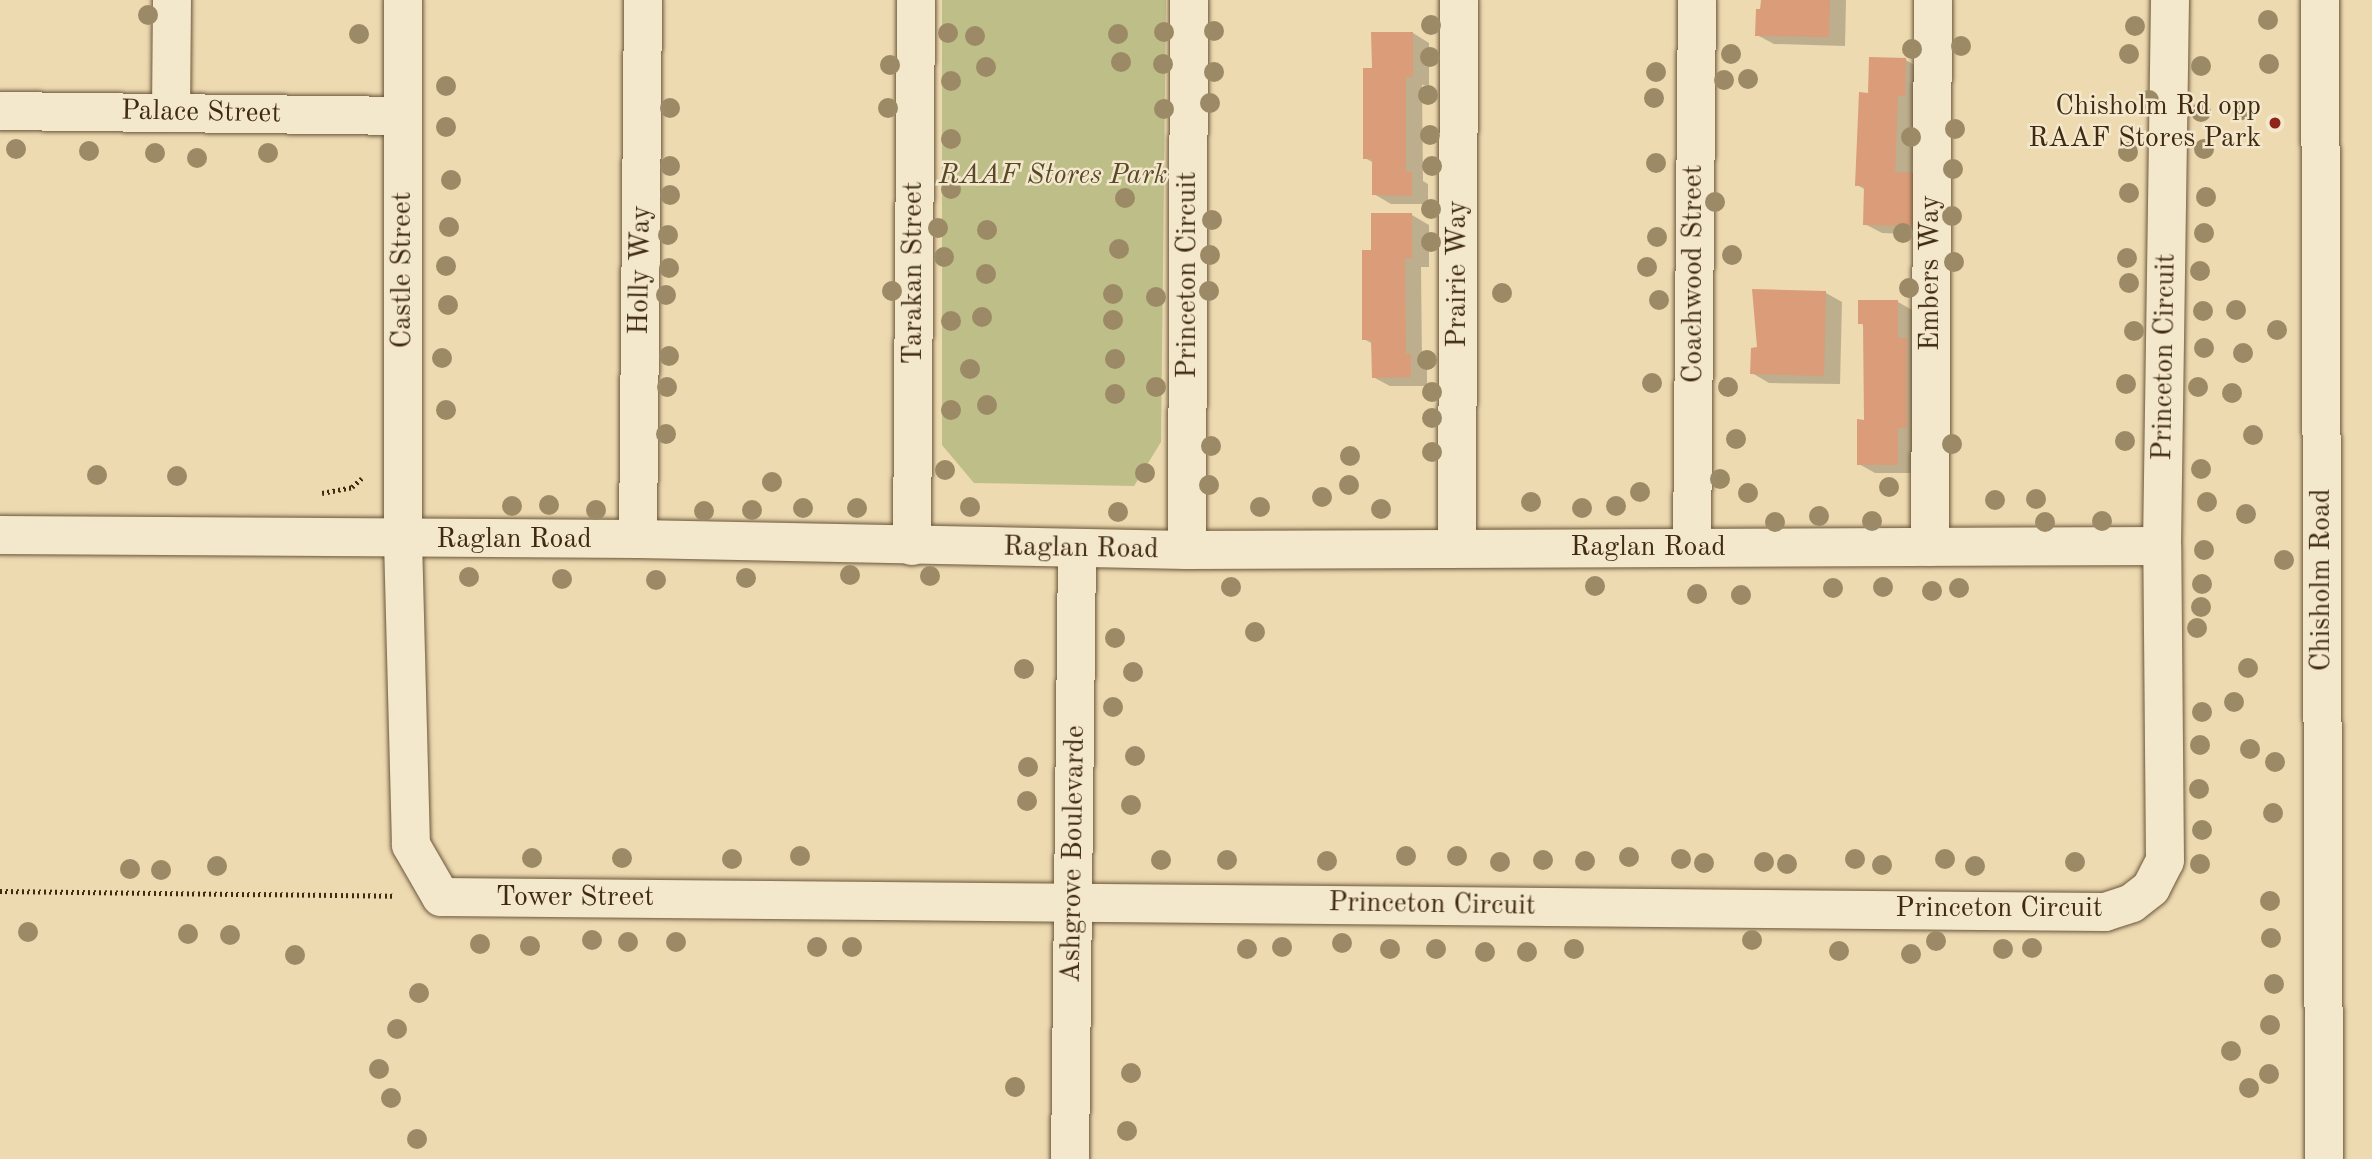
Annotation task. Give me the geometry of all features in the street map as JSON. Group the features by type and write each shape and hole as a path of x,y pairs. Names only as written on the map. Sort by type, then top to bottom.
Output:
{"street":[{"path":"171,113 172,0"},
{"name":"Castle Street","path":"403,0 403,540"},
{"name":"Holly Way","path":"638,539 643,0"},
{"name":"Tarakan Street","path":"912,546 916,0"},
{"name":"Princeton Circuit","path":"1187,550 1189,0"},
{"name":"Prairie Way","path":"1457,548 1460,0"},
{"name":"Coachwood Street","path":"1692,548 1697,0"},
{"name":"Embers Way","path":"1930,547 1933,0"},
{"name":"Princeton Circuit","path":"1075,901 2105,912 2123,906 2151,888 2165,861 2162,546 2170,0"},
{"name":"Chisholm Road","path":"2320,0 2324,1159"},
{"name":"Palace Street","path":"0,110 402,116"},
{"name":"Raglan Road","path":"0,535 403,540 638,539 1187,550 2162,546"},
{"path":"403,540 411,845 441,897"},
{"name":"Ashgrove Boulevarde","path":"1070,1159 1077,548"},
{"name":"Tower Street","path":"441,897 1075,901"}],"path":[{"path":"310,493 352,487 369,467"},
{"path":"0,891 441,897"}],"green space":[{"name":"RAAF Stores Park","path":"942,0 1166,0 1161,442 1134,486 974,483 942,445"}],"building":[{"path":"1761,0 1830,0 1829,37 1755,36 1756,9 1761,9"},
{"path":"1371,32 1413,32 1413,77 1406,77 1406,172 1412,172 1412,196 1372,195 1372,159 1363,159 1363,68 1372,68"},
{"path":"1869,57 1906,58 1905,96 1898,96 1895,172 1916,173 1914,226 1863,225 1864,186 1855,186 1859,92 1868,93"},
{"path":"1371,213 1412,213 1412,259 1405,258 1406,354 1411,354 1411,377 1372,378 1371,340 1362,340 1362,250 1371,250"},
{"path":"1752,289 1826,291 1824,376 1750,374 1751,348 1757,347"},
{"path":"1858,300 1898,300 1898,338 1907,338 1907,428 1898,428 1898,465 1857,465 1857,419 1864,420 1863,324 1858,324"}],"place":[{"name":"Chisholm Rd opp RAAF Stores Park","path":"2275,123"}]}
